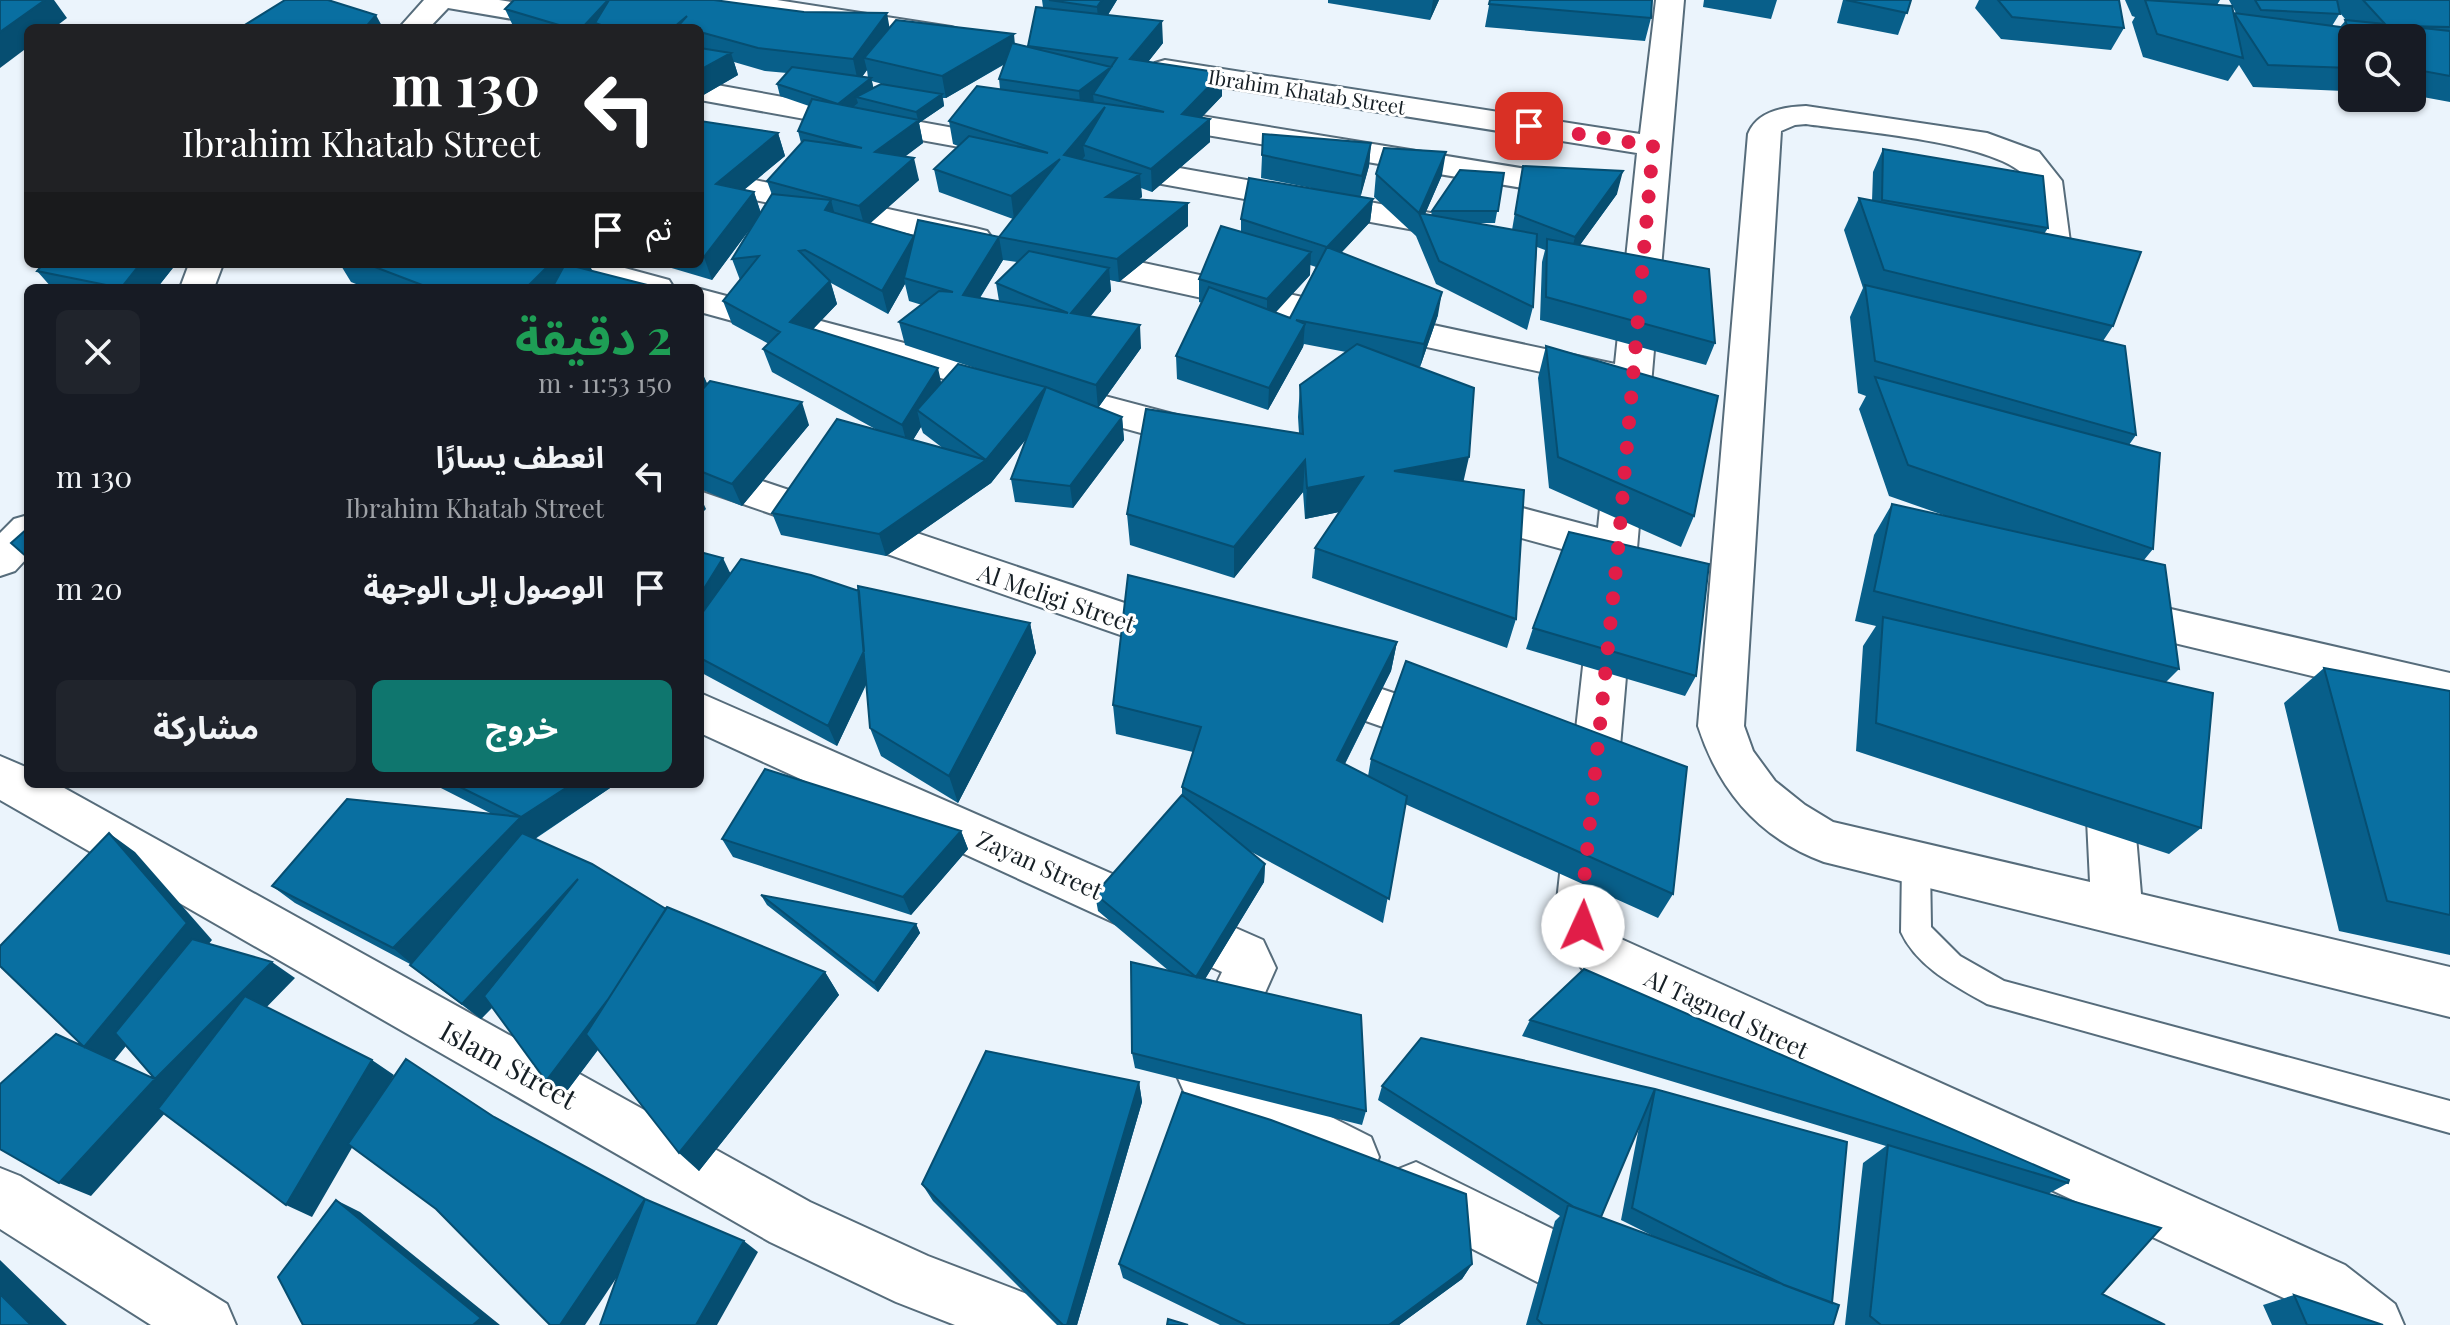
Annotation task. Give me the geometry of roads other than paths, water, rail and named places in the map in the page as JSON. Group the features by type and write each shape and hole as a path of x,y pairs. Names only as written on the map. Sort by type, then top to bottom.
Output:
{"street":[{"path":"417,24 440,0"},
{"path":"448,0 593,24"},
{"path":"724,0 976,40"},
{"name":"Al Tagned Street","path":"1670,0 1647,198 1626,258 1632,379 1596,782 1581,910 1583,926 1591,942 1603,956 2324,1286 2374,1325"},
{"name":"Ibrahim Khatab Street","path":"1133,64 1653,146"},
{"path":"704,92 1042,153"},
{"path":"1120,111 1647,198"},
{"path":"2065,339 2046,181 2028,159 1987,142 1806,115 1789,116 1767,126 1721,726 1728,754 1746,783 1783,817 1824,841 2450,992"},
{"path":"1089,161 1484,232"},
{"path":"704,179 1632,379"},
{"path":"584,268 642,284"},
{"path":"704,301 1232,444"},
{"name":"Al Meligi Street","path":"704,475 1208,648"},
{"path":"1426,497 1618,549"},
{"path":"0,560 24,534"},
{"path":"2096,609 2450,691"},
{"path":"1282,674 1476,741"},
{"name":"Zayan Street","path":"704,714 1239,953 1250,968 1205,1064 1204,1076 1208,1084 1685,1325"},
{"path":"2105,736 2117,911"},
{"path":"1551,766 1596,782"},
{"name":"Islam Street","path":"0,776 790,1222 917,1281 1032,1325"},
{"path":"0,1196 206,1325"}],"lane":[{"path":"1916,865 1916,932 1949,966 1998,994 2450,1117"}]}
